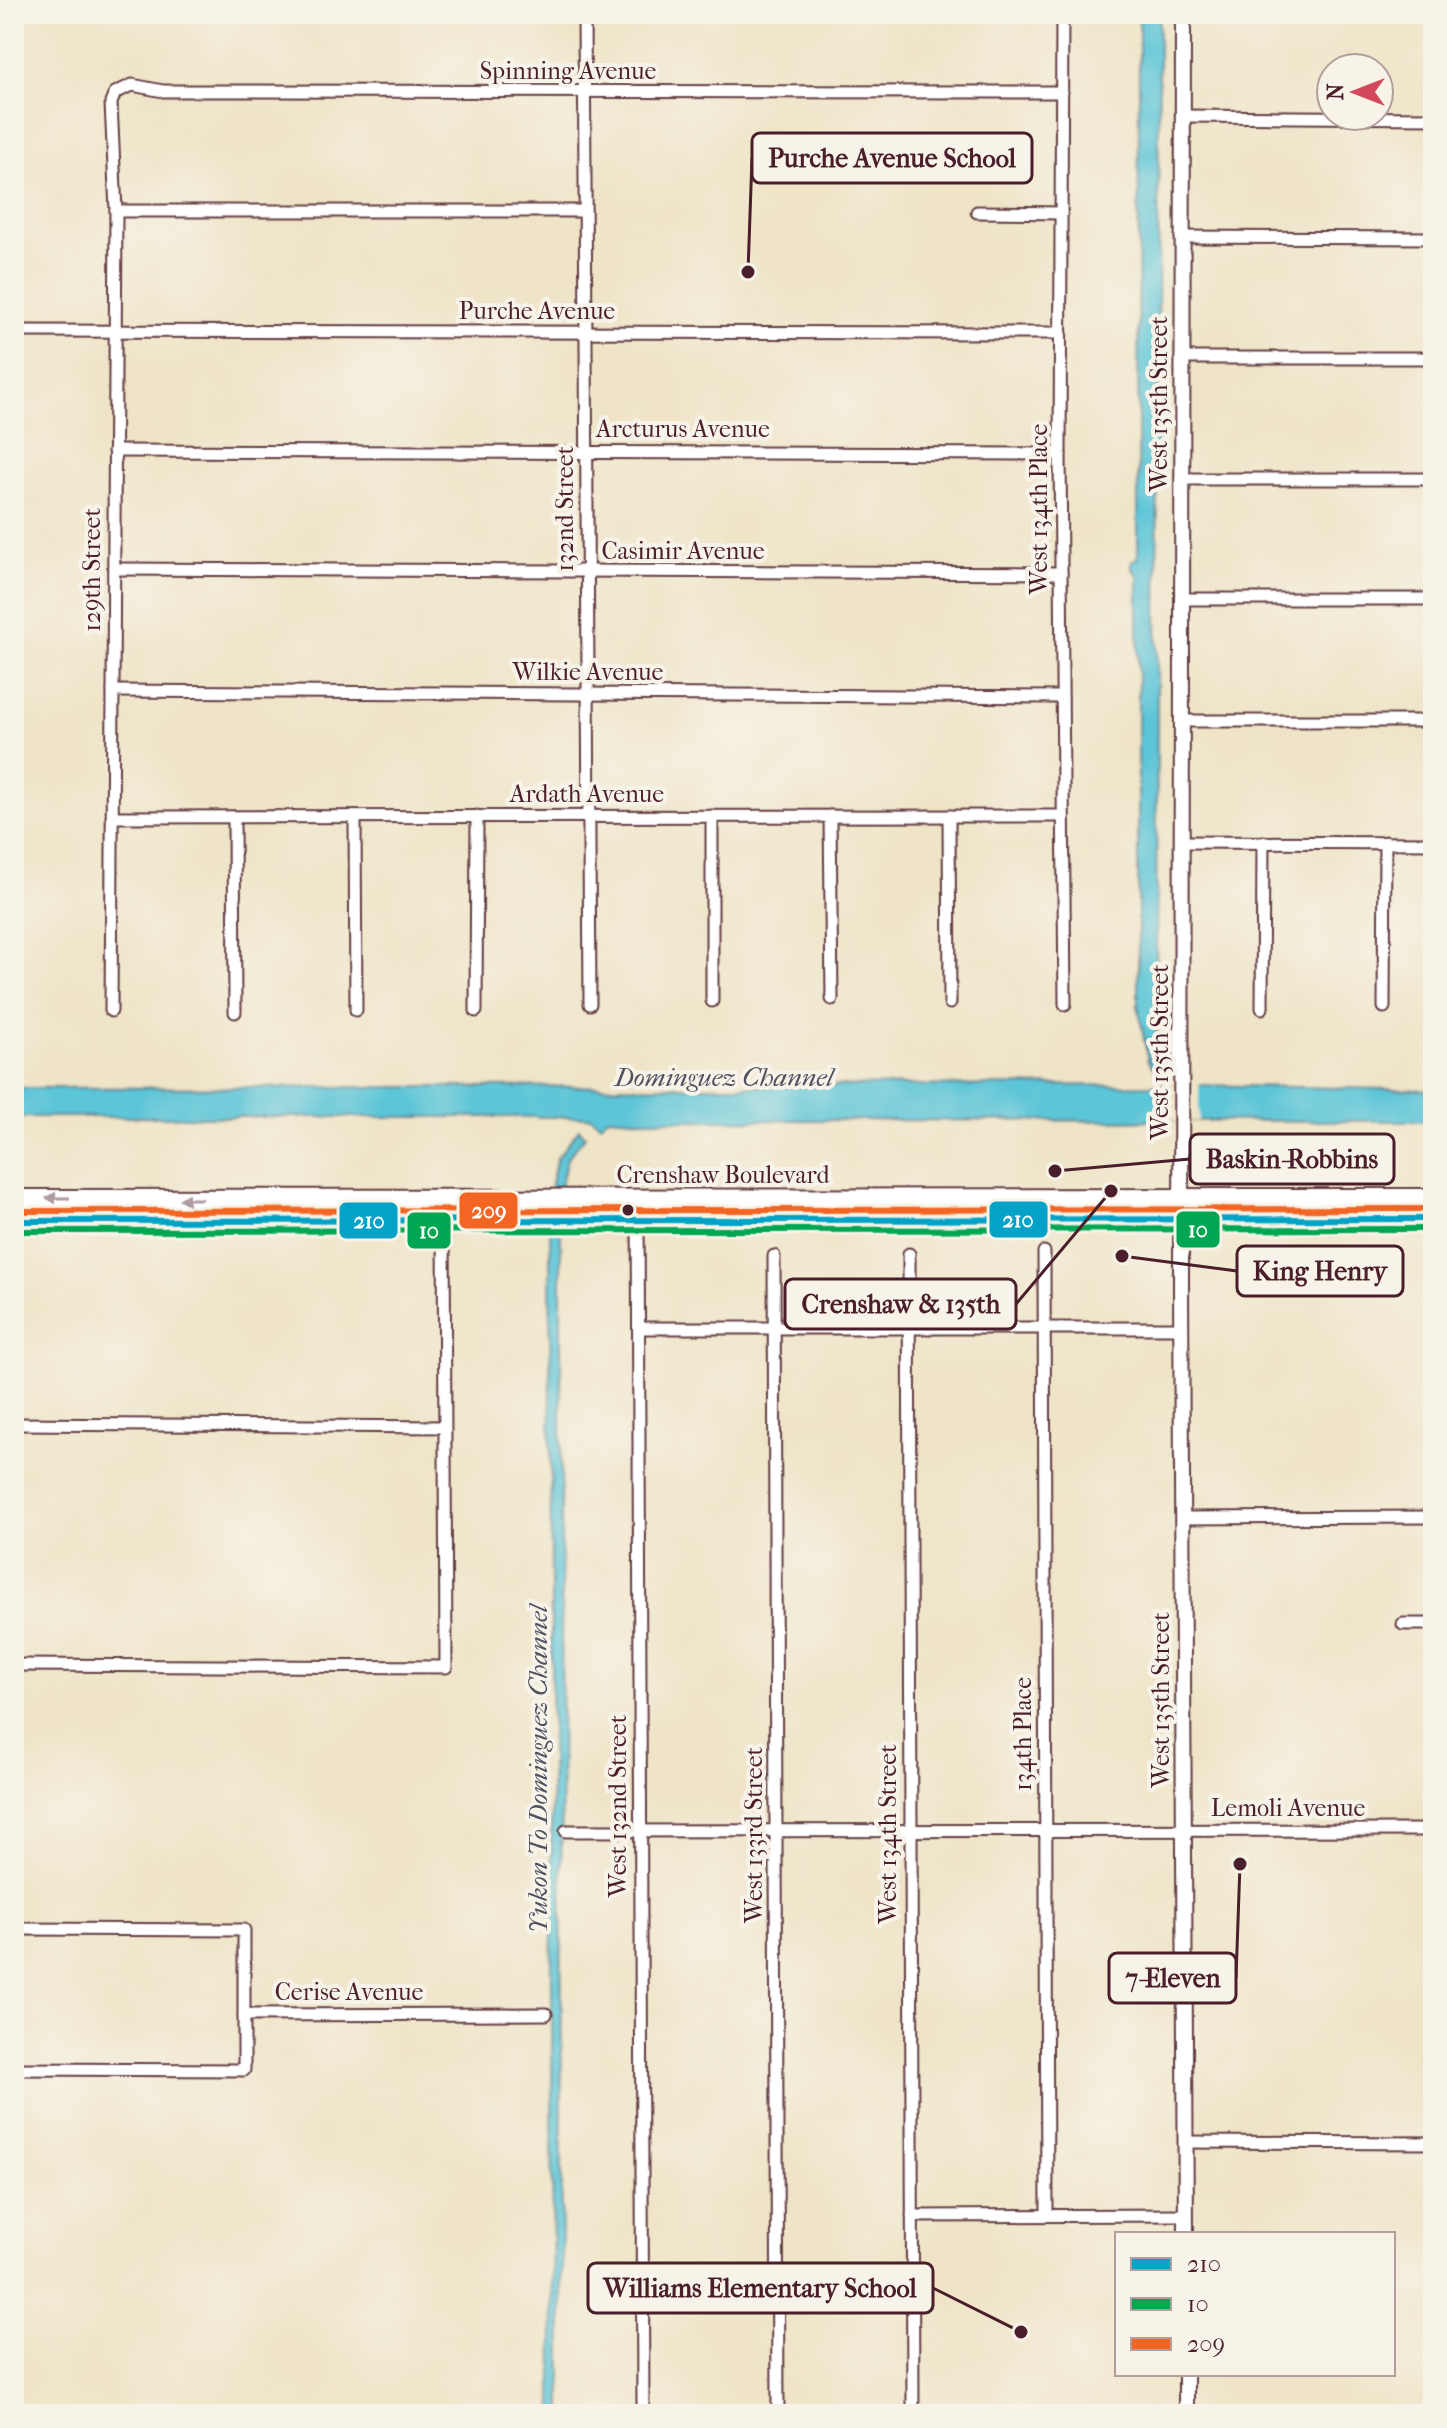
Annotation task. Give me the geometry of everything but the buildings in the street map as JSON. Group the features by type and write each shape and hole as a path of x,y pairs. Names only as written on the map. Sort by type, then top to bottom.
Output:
{"main road":[{"name":"Crenshaw Boulevard","path":"14,1199 1433,1198"},
{"path":"444,1220 445,1199"},
{"path":"1342,1199 1342,1219"},
{"name":"Crenshaw Boulevard","path":"14,1221 1433,1219"}],"street":[{"name":"132nd Street","path":"584,14 590,1004"},
{"name":"West 134th Place","path":"1062,14 1060,454 1065,1004"},
{"name":"West 135th Street","path":"1183,14 1181,1328 1186,2232"},
{"name":"Spinning Avenue","path":"114,130 111,103 115,93 132,85 163,91 584,94 1062,92"},
{"path":"1182,116 1433,118"},
{"name":"129th Street","path":"111,1011 114,130"},
{"path":"116,211 585,211"},
{"path":"977,212 1061,213"},
{"path":"1181,237 1433,238"},
{"name":"Purche Avenue","path":"14,331 1061,333"},
{"path":"1181,358 1433,358"},
{"name":"Arcturus Avenue","path":"114,451 586,450 1060,454"},
{"path":"1181,479 1433,479"},
{"name":"Casimir Avenue","path":"114,569 1061,573"},
{"path":"1181,599 1433,599"},
{"name":"Wilkie Avenue","path":"113,691 1062,697"},
{"path":"1181,721 1433,721"},
{"path":"476,1011 477,816"},
{"path":"712,816 712,1001"},
{"path":"830,816 832,999"},
{"path":"949,816 950,1003"},
{"name":"Ardath Avenue","path":"112,817 1063,816"},
{"path":"234,817 235,1012"},
{"path":"355,817 356,1010"},
{"path":"1182,842 1433,843"},
{"path":"1262,1008 1263,842"},
{"path":"1384,1007 1385,842"},
{"name":"West 132nd Street","path":"638,1199 643,2414"},
{"path":"14,1665 446,1667 444,1220"},
{"name":"134th Place","path":"1044,1252 1047,2215"},
{"name":"West 134th Street","path":"909,1254 913,2414"},
{"name":"West 133rd Street","path":"774,1256 778,2414"},
{"path":"639,1328 1181,1328"},
{"path":"14,1424 444,1427"},
{"path":"1182,1518 1433,1517"},
{"path":"1403,1624 1433,1624"},
{"name":"Lemoli Avenue","path":"566,1831 1433,1830"},
{"path":"14,1929 244,1930 244,2015"},
{"name":"Cerise Avenue","path":"14,2069 244,2070 244,2015 546,2014"},
{"path":"1185,2142 1433,2143"},
{"path":"912,2216 1186,2215"},
{"path":"1186,2376 1186,2414"}],"water":[{"path":"1139,14 1159,14 1156,1029 1163,1056 1196,1085 1433,1090 1433,1121 646,1120 608,1117 600,1124 591,1117 14,1117 14,1088 1169,1085 1148,1061 1138,1005 1138,575 1132,569 1132,560 1138,559"},
{"path":"579,1129 585,1136 567,1158 560,1188 550,1188 557,1158"},
{"path":"550,1230 561,1230 562,2414 553,2414"}],"pier":[{"path":"1166,1058 1199,1082 1199,1121 1166,1121 1166,1082 1158,1074 1166,1074"}],"transit line":[{"name":"209","path":"14,1211 1433,1209"},
{"name":"210","path":"14,1221 1433,1219"},
{"name":"10","path":"14,1231 1433,1229"}],"place":[{"name":"Purche Avenue School","path":"748,272"},
{"name":"Baskin-Robbins","path":"1055,1171"},
{"name":"Crenshaw & 135th","path":"1111,1191"},
{"name":"King Henry","path":"1122,1256"},
{"name":"7-Eleven","path":"1240,1864"},
{"name":"Williams Elementary School","path":"1021,2332"}],"water label":[{"name":"Dominguez Channel","path":"724,1077"},
{"name":"Yukon To Dominguez Channel","path":"538,1769"}]}
